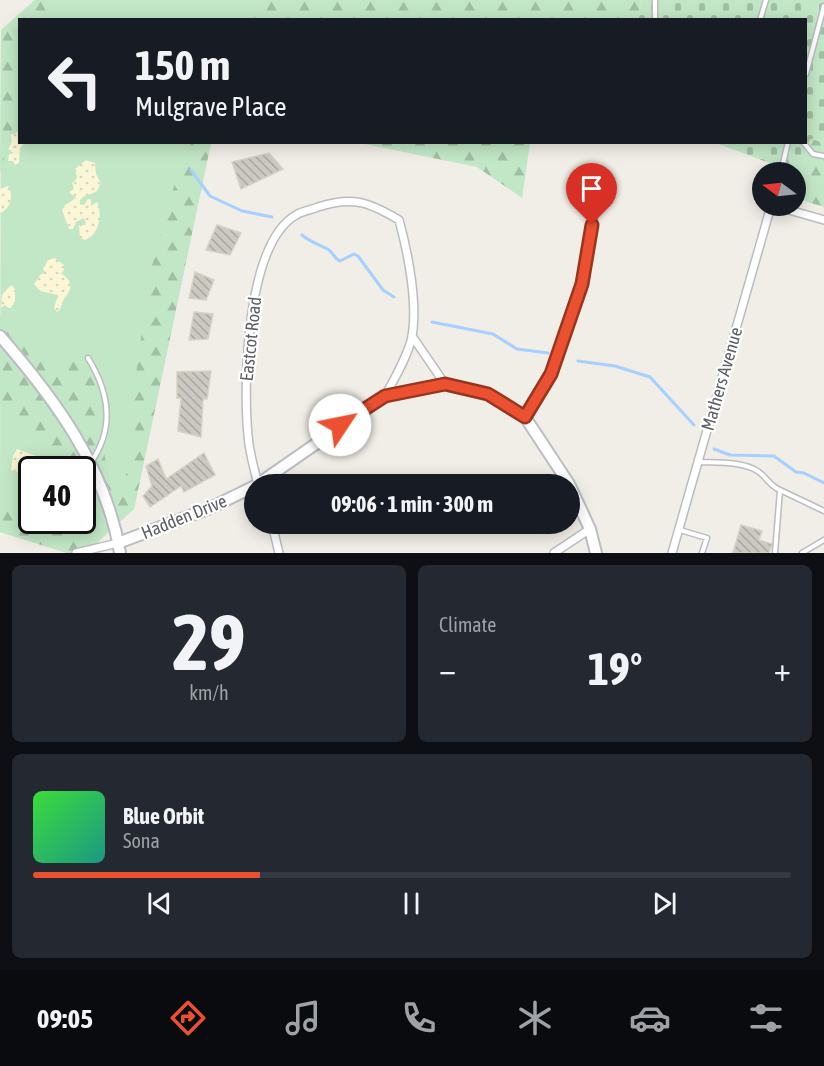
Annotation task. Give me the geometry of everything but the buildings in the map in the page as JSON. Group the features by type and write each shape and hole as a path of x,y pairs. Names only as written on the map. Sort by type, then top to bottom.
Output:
{"street":[{"path":"525,417 551,374 582,284 599,186"},
{"name":"Eastcot Road","path":"255,474 247,427 250,315 257,284 276,236 295,215 333,202 370,203 399,220 408,253 412,336 400,369 385,396"},
{"path":"806,215 824,220"},
{"name":"Mathers Avenue","path":"672,553 770,216"},
{"path":"0,336 56,404 87,456"},
{"path":"412,336 445,384"},
{"name":"Hadden Drive","path":"273,474 385,396 445,384 488,394 525,417 563,474"},
{"path":"96,478 119,548"},
{"name":"Hadden Drive","path":"76,553 119,548 244,491"},
{"name":"Hadden Drive","path":"580,507 590,529 596,553"},
{"path":"554,553 590,529"},
{"path":"274,534 279,553"}],"lane":[{"path":"655,0 655,18"},
{"path":"761,18 766,0"},
{"path":"807,70 824,6"},
{"path":"783,162 788,144"},
{"path":"805,144 813,154 824,156"},
{"path":"88,358 103,386 107,402 104,440 95,456"},
{"path":"698,462 740,465 759,472 770,485 824,511"},
{"path":"775,553 780,490"},
{"path":"679,530 707,538 702,553"},
{"path":"802,553 824,540"}],"green space":[{"path":"35,0 263,0 255,18 18,18 18,144 211,144 134,509 86,553 67,553 0,532 1,30"},
{"path":"35,0 68,0 49,18 18,18 17,111 0,173 1,30"},
{"path":"263,0 642,0 638,18 244,18"},
{"path":"642,0 824,0 824,142 810,139 804,162 766,162 719,144 807,144 807,18 638,18"},
{"path":"810,139 824,142 824,207 806,201 806,162 804,162"},
{"path":"191,144 211,144 134,509 96,511 96,456 56,456 21,418 0,404 0,313 4,323 17,338 43,354 63,359 80,351 99,393 101,433 107,470 124,481 136,443 133,395 150,273 175,182"},
{"path":"365,144 530,144 522,198 477,167"},
{"path":"0,507 18,514 18,534 84,534 82,553 67,553 0,532"}],"sand":[{"path":"18,132 18,144 23,144 20,148 19,163 15,165 13,161 8,161 9,154 14,153 8,149 12,142 11,135"},
{"path":"86,160 95,163 96,174 101,183 97,191 80,201 80,204 84,205 88,199 91,199 91,206 97,202 100,212 97,229 85,240 80,238 79,225 86,225 84,218 76,222 73,229 69,229 62,210 65,205 76,198 69,192 74,189 72,183 77,178 75,169"},
{"path":"8,186 11,193 10,201 7,208 0,213 0,189"},
{"path":"55,258 64,265 61,273 70,283 69,292 57,312 54,308 58,295 40,291 34,284 45,272 43,269 48,260"},
{"path":"11,285 15,289 15,302 10,309 5,305 1,308 2,295"},
{"path":"17,449 36,456 18,456 18,472 11,470 13,456"}],"waterway":[{"path":"191,170 210,196 242,211 272,217"},
{"path":"302,235 329,250 340,261 354,254 358,256 383,290 394,297"},
{"path":"432,322 493,334 517,349 548,353"},
{"path":"578,361 615,366 650,377 694,425"},
{"path":"714,449 730,455 774,456 796,472 804,473 824,483"}],"route":[{"path":"340,425 385,396 445,384 488,394 525,417 551,374 582,284 592,225"}]}
